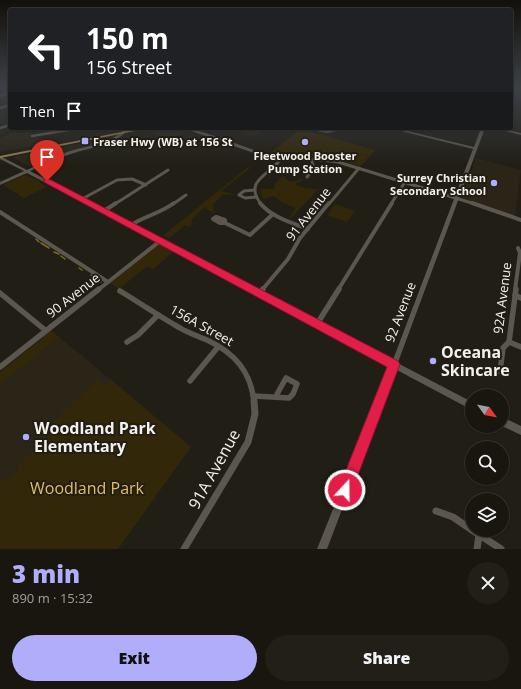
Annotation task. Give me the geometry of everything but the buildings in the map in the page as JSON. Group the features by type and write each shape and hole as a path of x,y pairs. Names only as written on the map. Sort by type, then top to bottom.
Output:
{"main road":[{"path":"0,157 128,130"},
{"path":"0,184 66,154 113,140 128,130"},
{"path":"56,158 107,145 122,138 128,130"},
{"path":"505,130 521,133"},
{"path":"511,130 521,133"},
{"path":"110,135 113,140"},
{"path":"0,157 110,135"},
{"path":"9,161 17,154"},
{"path":"0,157 465,402"},
{"path":"509,425 521,431"}],"street":[{"path":"32,136 68,130"},
{"path":"190,130 280,160 311,159 335,161 521,220"},
{"path":"193,132 196,130"},
{"path":"316,130 327,132 339,130"},
{"path":"400,130 475,148"},
{"name":"92 Avenue","path":"322,549 482,130"},
{"path":"307,177 314,168 311,159"},
{"path":"280,160 260,179 255,193 264,207 273,214 308,229"},
{"name":"91 Avenue","path":"260,294 288,260 297,243 308,229 359,168"},
{"path":"104,211 168,170"},
{"path":"82,199 114,182 123,179 132,179 146,185"},
{"path":"317,324 405,182"},
{"path":"131,226 142,218 166,209 186,195"},
{"path":"0,212 108,282"},
{"path":"225,223 250,235 273,214"},
{"name":"90 Avenue","path":"0,367 45,330 160,241"},
{"name":"92A Avenue","path":"500,372 503,348 509,342 520,262 520,253 518,248"},
{"name":"156A Street","path":"120,291 184,331 218,347 235,358 244,368 250,380 254,396"},
{"path":"0,293 45,330"},
{"path":"515,295 521,298"},
{"path":"127,342 138,335 158,315"},
{"path":"509,342 521,347"},
{"path":"190,381 218,347"},
{"path":"254,396 276,396"},
{"name":"91A Avenue","path":"184,549 248,442 254,420 254,396"},
{"path":"436,511 453,517 465,525"},
{"path":"475,537 477,549"},
{"path":"483,537 501,549"}],"shaded area":[{"path":"145,130 190,130 170,139"},
{"path":"234,130 263,130 254,136"},
{"path":"16,132 31,133 32,134 28,137 29,138 37,137 52,143 0,152 0,138"},
{"path":"103,139 103,142 51,157 32,166 28,166 15,159 15,157 18,156"},
{"name":"Surrey Christian Secondary School","path":"476,158 521,170 515,216 461,199"},
{"name":"Woodland Park Elementary","path":"59,337 110,379 0,489 0,385"}],"green space":[{"path":"300,130 305,130 375,150 361,166 329,158 287,158 268,155"},
{"path":"248,167 250,168 221,191 235,194 222,195 213,204 213,210 216,212 213,213 204,207 192,219 191,227 185,225 169,238 164,235"},
{"path":"25,175 37,180 46,187 24,198 3,185"},
{"path":"283,176 290,182 301,179 304,180 295,184 304,188 318,189 291,218 289,217 296,208 285,204 274,196 263,199 260,189 274,189 275,184"},
{"path":"335,204 355,211 347,222 327,215"},
{"path":"162,244 174,251 153,269 147,266 119,289 110,283 158,245"},
{"path":"49,329 59,337 0,385 0,372 43,338"},
{"name":"Woodland Park","path":"98,379 104,385 110,379 191,447 118,549 0,549 0,484 7,477 10,479 19,470 17,467 34,450 36,453 52,437 45,430"}],"waterway":[{"path":"36,239 39,242"},
{"path":"41,243 49,248"},
{"path":"54,252 59,254"},
{"path":"61,256 65,259"},
{"path":"91,275 101,282"}],"place":[{"name":"Fraser Hwy (WB) at 156 St","path":"85,141"},
{"name":"Fleetwood Booster Pump Station","path":"305,142"},
{"name":"Surrey Christian Secondary School","path":"494,183"},
{"name":"Oceana Skincare","path":"433,361"},
{"name":"Woodland Park Elementary","path":"26,437"}],"route":[{"path":"47,181 394,364 345,490"}]}
